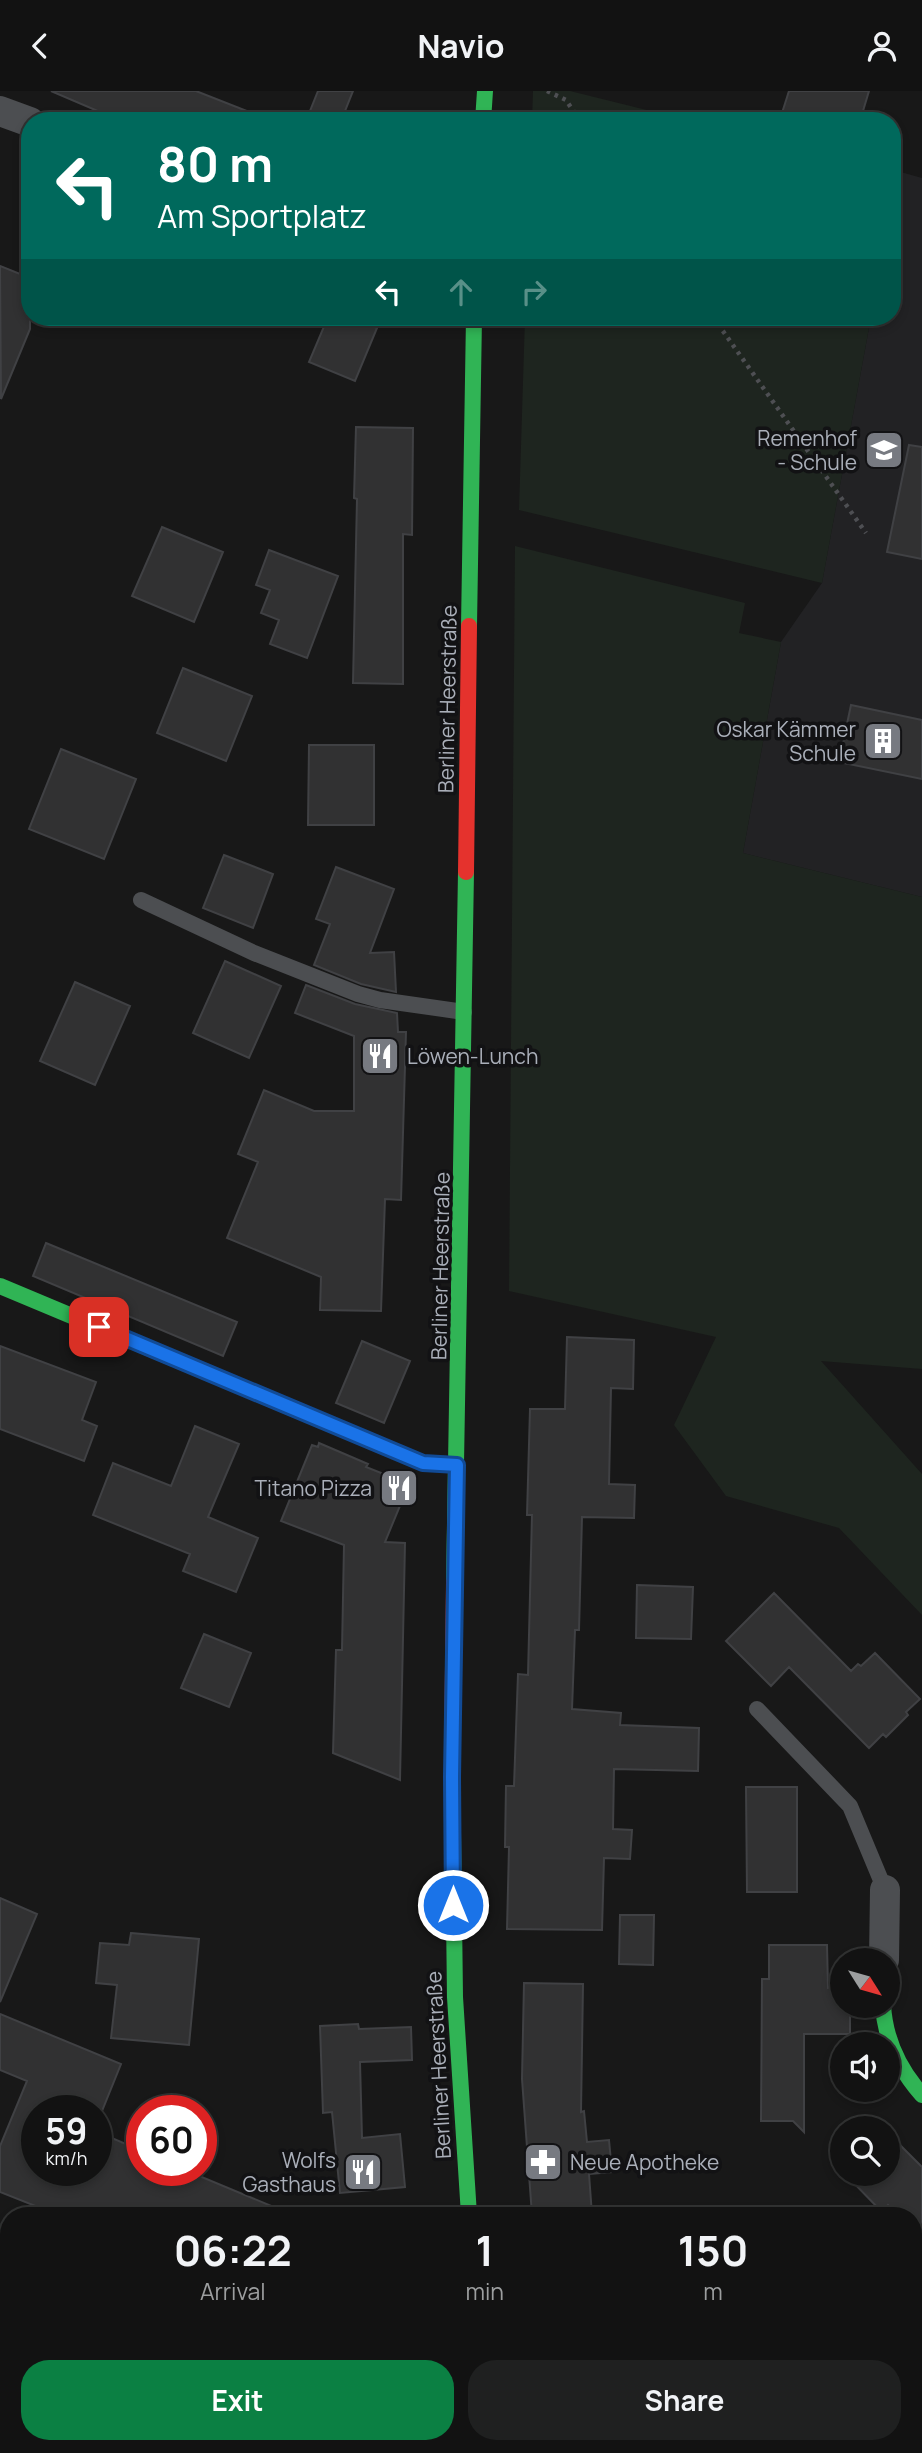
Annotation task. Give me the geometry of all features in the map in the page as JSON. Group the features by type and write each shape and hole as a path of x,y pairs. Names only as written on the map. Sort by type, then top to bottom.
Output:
{"main road":[{"path":"484,112 485,91"},
{"name":"Berliner Heerstraße","path":"468,2207 459,2118 454,2008 452,1777 466,1012 474,326"},
{"path":"0,1286 423,1463 457,1465"},
{"path":"885,2018 890,2044 900,2065 922,2095"}],"street":[{"path":"884,1948 885,1890"}],"lane":[{"path":"141,900 254,953 358,994 380,1000 466,1012"},
{"path":"757,1709 850,1806 885,1890"}],"path":[{"path":"547,91 566,100 574,112"},
{"path":"719,326 866,533"}],"shaded area":[{"path":"533,91 570,91 655,112 532,112"},
{"name":"Remenhof - Schule","path":"901,172 922,178 922,897 743,853 781,642 822,583 869,326 901,326"},
{"path":"525,326 869,326 822,583 519,510"},
{"path":"515,546 745,603 739,633 781,642 743,853 922,897 922,1369 821,1361 922,1474 922,1615 839,1528 726,1496 674,1425 716,1337 509,1291"}],"building":[{"path":"51,91 196,91 249,112 100,112"},
{"path":"318,91 353,91 345,112 310,112"},
{"path":"789,91 869,91 863,112 782,112"},
{"path":"0,266 21,274 21,326 30,326 1,399"},
{"path":"324,326 377,328 355,381 309,362"},
{"path":"356,427 413,428 412,535 403,534 403,684 353,683"},
{"path":"909,445 922,447 922,559 887,552"},
{"path":"162,527 223,552 194,622 132,596"},
{"path":"269,550 338,576 307,658 270,644 279,620 261,613 270,590 256,585"},
{"path":"183,668 252,696 226,761 157,733"},
{"name":"Oskar Kämmer Schule","path":"851,705 922,720 922,779 839,762"},
{"path":"309,745 374,745 374,825 308,825"},
{"path":"61,749 136,779 104,859 29,829"},
{"path":"224,855 273,874 253,928 203,908"},
{"path":"336,867 394,889 370,953 394,952 396,992 361,984 314,965 330,924 316,919"},
{"path":"225,961 281,986 249,1058 193,1033"},
{"path":"75,982 130,1006 95,1085 40,1061"},
{"path":"306,985 355,1004 397,1013 398,1032 406,1032 401,1200 385,1199 381,1311 320,1310 321,1277 227,1238 258,1162 238,1154 264,1090 314,1111 354,1111 354,1036 295,1013"},
{"path":"46,1243 237,1322 223,1356 33,1276"},
{"path":"567,1337 634,1340 633,1389 611,1388 609,1484 635,1485 634,1518 582,1517 579,1630 575,1630 572,1709 621,1713 620,1725 699,1728 698,1771 614,1769 613,1829 632,1830 630,1859 604,1858 602,1930 507,1929 509,1847 505,1847 506,1786 514,1786 518,1674 528,1675 532,1515 527,1515 530,1409 565,1409"},
{"path":"362,1341 410,1361 384,1423 336,1403"},
{"path":"0,1346 96,1382 82,1420 97,1426 84,1461 0,1429"},
{"path":"195,1426 239,1444 208,1517 258,1538 236,1592 183,1571 190,1554 93,1515 113,1463 171,1486"},
{"path":"319,1443 368,1464 366,1467 409,1484 385,1542 405,1543 400,1780 333,1753 336,1650 342,1650 344,1545 281,1521 312,1445 318,1447"},
{"path":"637,1585 693,1587 691,1639 636,1638"},
{"path":"774,1593 851,1671 875,1653 920,1699 886,1737 883,1734 869,1748 789,1667 771,1686 726,1641"},
{"path":"204,1634 251,1653 229,1707 181,1688"},
{"path":"746,1787 797,1787 797,1892 747,1892"},
{"path":"0,1898 37,1914 0,2002"},
{"path":"620,1915 654,1915 653,1965 619,1964"},
{"path":"131,1933 199,1939 189,2045 111,2038 117,1985 96,1983 100,1943 129,1945"},
{"path":"769,1945 827,1945 830,2018 850,2018 850,2032 804,2034 804,2132 793,2121 761,2121 762,1979 769,1979"},
{"path":"524,1983 583,1984 581,2112 584,2111 587,2142 609,2140 612,2172 589,2174 591,2207 531,2207 522,2079"},
{"path":"0,2014 121,2064 108,2095 21,2095 27,2081 0,2070"},
{"path":"358,2024 359,2029 411,2027 412,2060 360,2062 362,2138 400,2134 405,2187 340,2193 332,2112 323,2113 320,2026"},
{"path":"21,2095 21,2186 112,2186 112,2138 126,2144 126,2186 217,2186 217,2183 274,2207 38,2207 0,2192 0,2146"},
{"path":"900,2145 922,2167 922,2207 877,2207 857,2186 900,2186"}],"traffic: fast":[{"path":"484,112 485,91"},
{"path":"469,626 474,326"},
{"path":"454,1582 466,872"},
{"path":"0,1286 423,1463 457,1465"},
{"path":"452,1750 455,1997 468,2207"},
{"path":"884,2018 895,2053 906,2075 922,2095"}],"traffic: jam":[{"path":"466,872 469,626"},
{"path":"452,1750 454,1582"}],"place":[{"name":"Remenhof - Schule","path":"884,450"},
{"name":"Oskar Kämmer Schule","path":"883,741"},
{"name":"Löwen-Lunch","path":"380,1056"},
{"name":"Titano Pizza","path":"399,1488"},
{"name":"Neue Apotheke","path":"543,2162"},
{"name":"Wolfs Gasthaus","path":"363,2172"}],"route":[{"path":"99,1327 423,1463 457,1465 452,1777 453,1905"}]}
